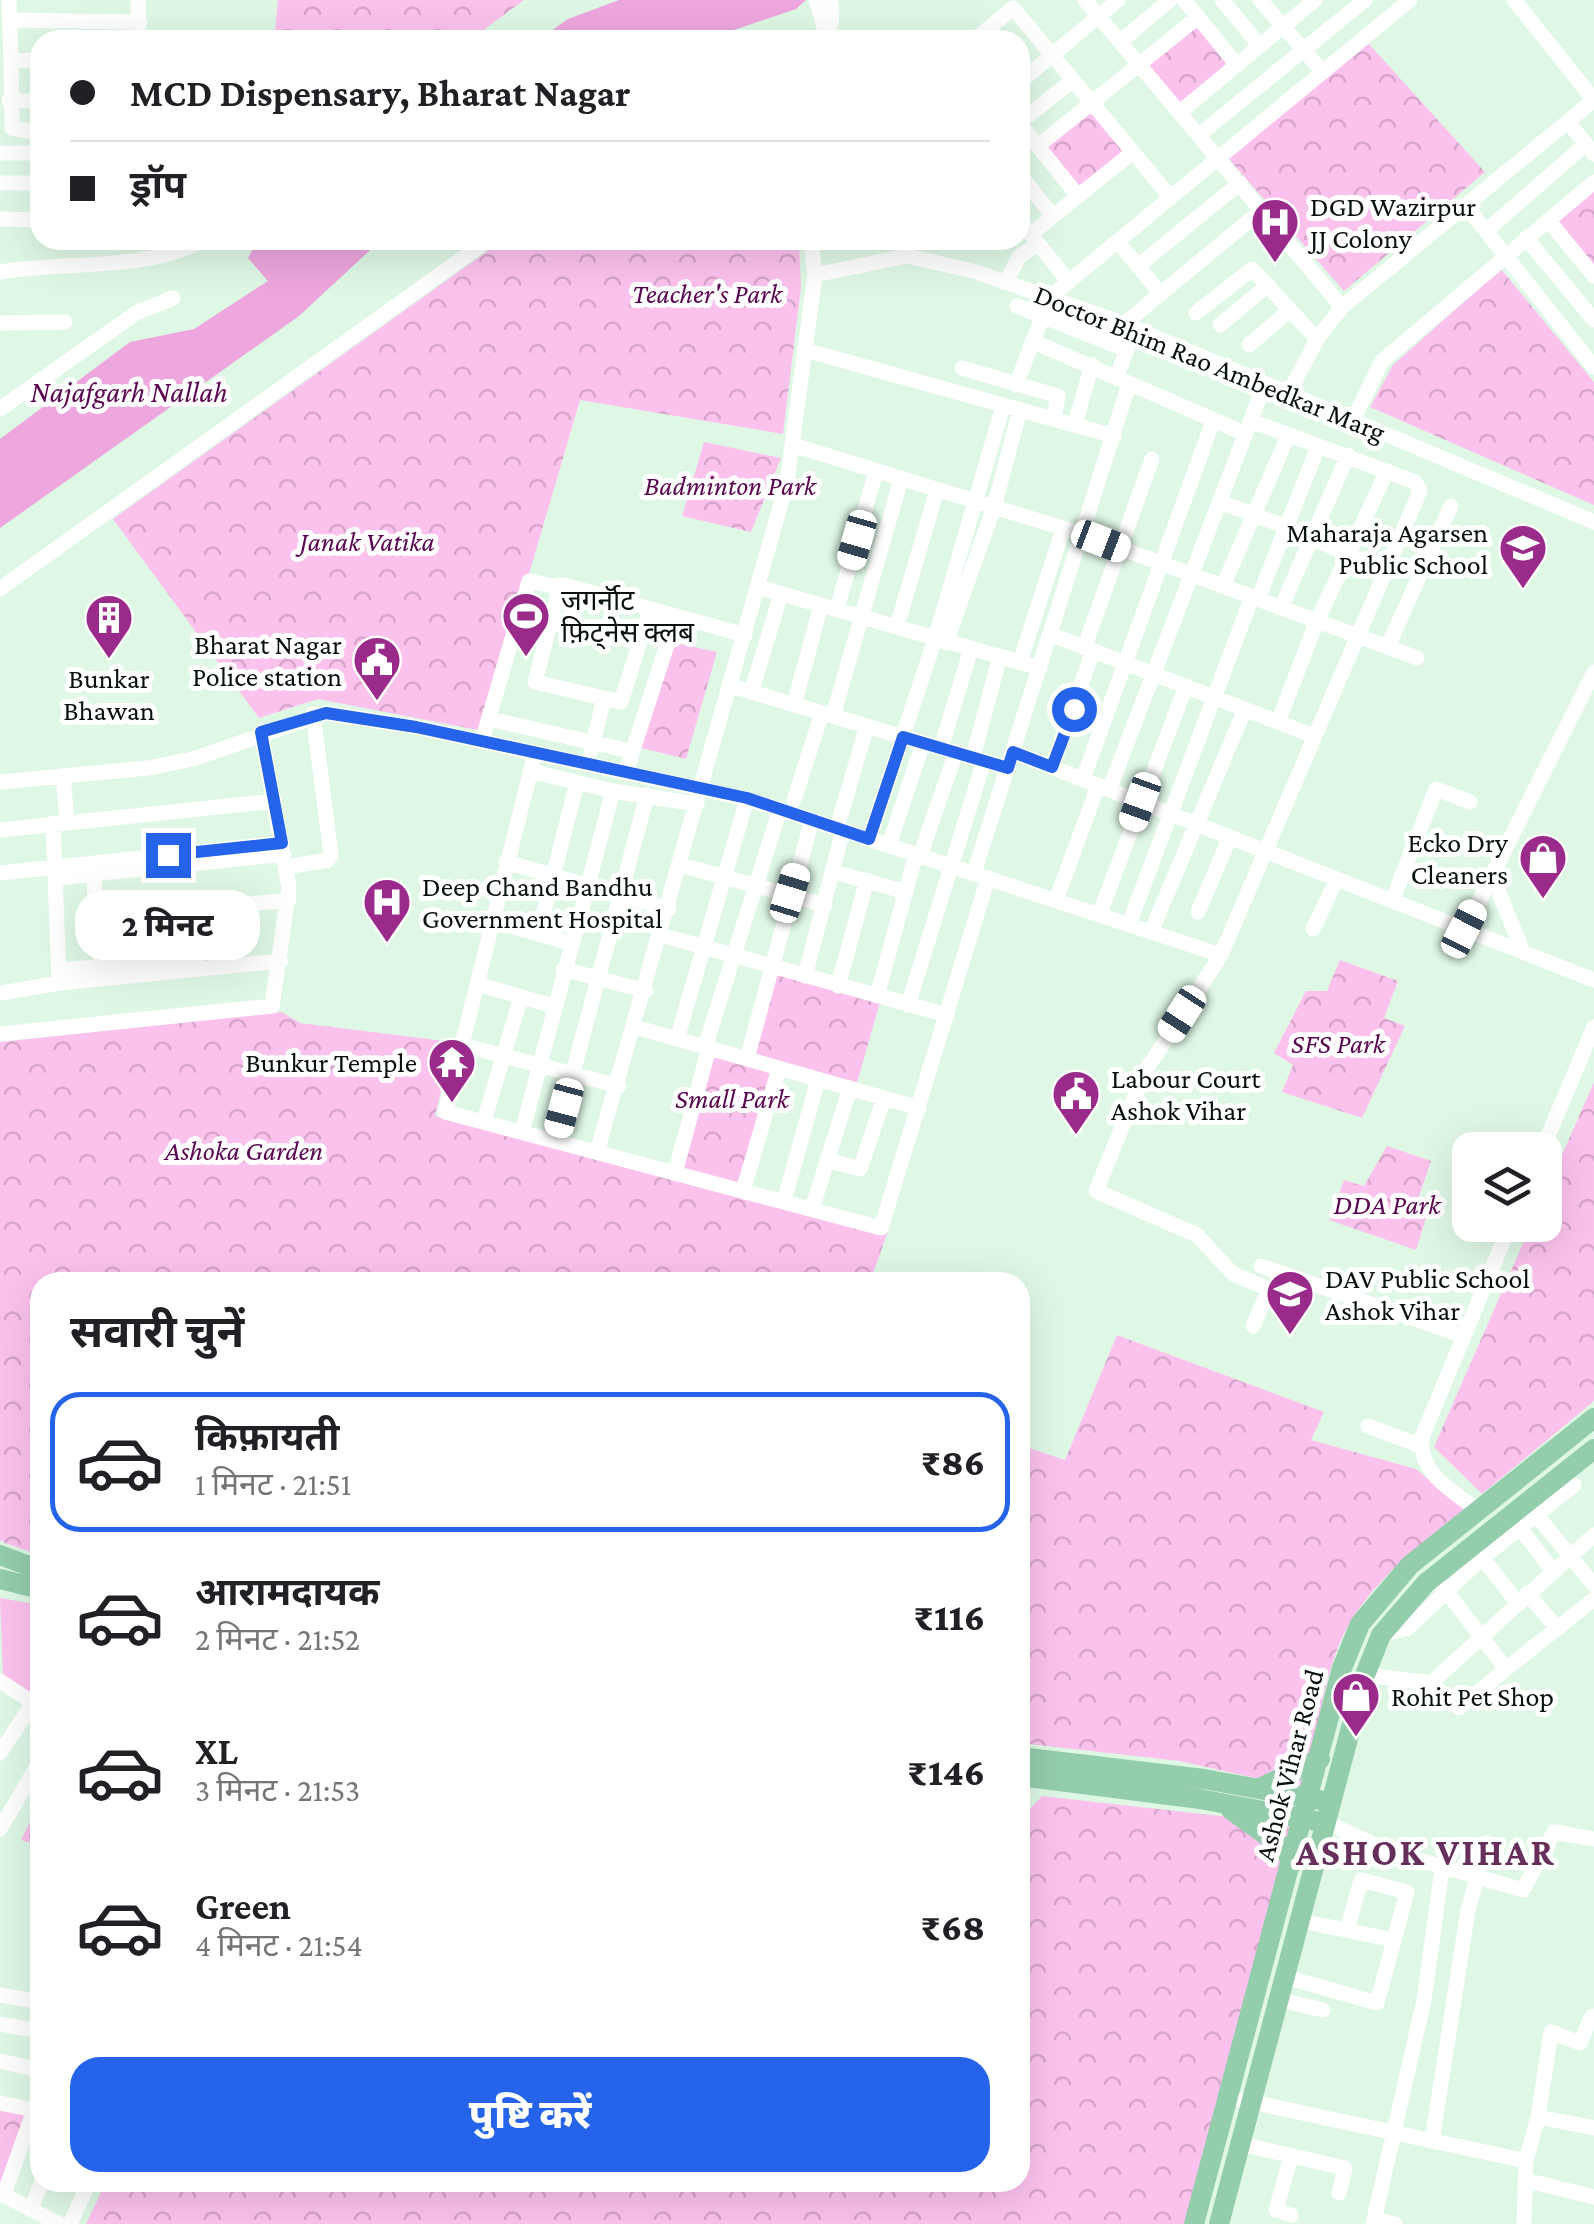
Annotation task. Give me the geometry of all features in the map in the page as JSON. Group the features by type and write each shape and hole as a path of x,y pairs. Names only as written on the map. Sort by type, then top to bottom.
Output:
{"main road":[{"name":"Ashok Vihar Road","path":"1194,2224 1342,1668 1360,1624 1410,1565 1594,1418"},
{"name":"Ashok Vihar Road","path":"1218,2224 1365,1675 1381,1635 1395,1614 1532,1509 1594,1449"},
{"path":"0,1555 30,1566"},
{"path":"0,1579 30,1586"},
{"path":"1030,1758 1258,1789 1307,1808"},
{"path":"1258,1789 1320,1758"},
{"path":"1030,1777 1330,1813"},
{"path":"1219,1802 1281,1846 1293,1863"}],"street":[{"path":"9,0 10,101 15,131 30,132"},
{"path":"138,0 140,30"},
{"path":"816,0 824,29"},
{"path":"824,29 830,0"},
{"path":"1085,0 1342,307"},
{"path":"1030,74 1118,0"},
{"path":"1120,42 1170,0"},
{"path":"1184,0 1237,64"},
{"path":"1222,0 1260,46"},
{"path":"1260,0 1323,72"},
{"path":"1180,112 1315,0"},
{"path":"1199,134 1365,0"},
{"path":"1016,384 1050,297 1410,0"},
{"path":"1289,394 1316,339 1342,307 1592,105 1594,100 1514,0"},
{"path":"984,30 1011,4 1023,30"},
{"path":"1038,146 1198,17"},
{"path":"10,20 140,22"},
{"path":"1030,40 1052,55 1171,198"},
{"path":"11,60 30,60"},
{"path":"1030,115 1073,80"},
{"path":"10,101 30,101"},
{"path":"1486,231 1590,149 1568,122"},
{"path":"1030,136 1078,196"},
{"path":"0,152 30,153"},
{"path":"1070,282 1030,233 1133,152"},
{"path":"1352,420 1382,361 1594,182"},
{"path":"0,184 30,183"},
{"path":"1138,266 1240,183"},
{"path":"1030,187 1053,216"},
{"path":"1466,206 1593,364"},
{"path":"1124,324 1262,210"},
{"path":"0,219 30,220"},
{"path":"1548,220 1594,276"},
{"path":"1526,238 1594,320"},
{"path":"1118,242 1161,294"},
{"path":"0,272 32,265 150,256 170,250"},
{"path":"0,589 474,250"},
{"path":"597,1152 731,686 793,445 815,276 812,250"},
{"path":"1006,282 1023,250"},
{"name":"Doctor Bhim Rao Ambedkar Marg","path":"815,276 906,256 1006,282 1124,324 1594,522"},
{"path":"1196,313 1250,270 1268,284 1316,339"},
{"path":"1220,325 1268,284"},
{"path":"0,409 136,312 173,298"},
{"path":"535,753 444,1111 881,1228 947,1016 1010,760 1114,436 1128,350 1017,306"},
{"path":"1249,345 1289,311"},
{"path":"0,323 65,322"},
{"path":"1032,341 1213,421 1288,436 1348,455 1416,482 1420,490 1221,955 1144,1074 1096,1192 1197,1235 1233,1274 1269,1289 1253,1326"},
{"path":"805,350 1114,436"},
{"path":"1074,424 1092,365"},
{"path":"962,368 1058,396 1054,418"},
{"path":"1097,785 1155,674 1265,383"},
{"path":"941,641 974,501 1002,406"},
{"path":"869,839 903,737 994,507 1020,410"},
{"path":"1056,900 1097,785 1124,662 1213,421"},
{"path":"1222,586 1288,436"},
{"path":"793,445 1082,534 1418,658"},
{"path":"1129,924 1318,447"},
{"path":"1280,608 1348,455"},
{"path":"1052,767 1120,548 1152,460"},
{"path":"794,705 876,471"},
{"path":"1278,722 1318,622 1387,471"},
{"path":"675,1173 733,956 787,805 827,714 862,616 900,478"},
{"path":"897,626 937,490"},
{"path":"1220,502 1287,527"},
{"path":"1388,646 1451,506"},
{"path":"1020,662 1063,529"},
{"path":"1311,538 1386,571"},
{"path":"482,742 529,581 564,585 745,635"},
{"path":"534,680 558,587"},
{"path":"758,587 1040,668"},
{"path":"751,693 781,594"},
{"path":"624,700 650,610"},
{"path":"626,772 676,616"},
{"path":"550,622 608,639"},
{"path":"1050,634 1314,736"},
{"path":"877,996 948,750 971,649"},
{"path":"908,1005 951,866 1000,656"},
{"path":"502,672 646,708"},
{"path":"1464,929 1594,672"},
{"path":"731,686 979,759 1052,767 1594,980"},
{"path":"1100,915 1186,686"},
{"path":"587,764 604,699"},
{"path":"1151,932 1246,710"},
{"path":"0,782 148,768 193,759 312,714 416,727 626,772 700,796"},
{"path":"0,873 284,855 328,860 331,855 312,714"},
{"path":"489,719 630,752"},
{"path":"806,976 867,726"},
{"path":"0,1034 268,1008 274,1003 289,900 261,732"},
{"path":"889,845 923,742"},
{"path":"530,771 613,791 747,798 787,805 812,820 1221,955"},
{"path":"59,976 57,872 62,776"},
{"path":"538,934 577,783"},
{"path":"1392,901 1436,788 1470,802"},
{"path":"522,1132 613,791"},
{"path":"556,1140 646,795"},
{"path":"676,1039 747,798"},
{"path":"0,830 275,801"},
{"path":"746,1059 812,820"},
{"path":"1198,912 1230,837"},
{"path":"506,862 669,909"},
{"path":"681,865 825,904"},
{"path":"93,870 101,966"},
{"path":"834,872 906,892"},
{"path":"1492,875 1523,952"},
{"path":"1314,929 1337,879"},
{"path":"838,986 867,880"},
{"path":"95,918 289,900"},
{"path":"493,921 570,943"},
{"path":"661,936 947,1016"},
{"path":"59,976 281,957"},
{"path":"0,993 101,966 281,957"},
{"path":"564,969 646,991"},
{"path":"477,984 554,1006"},
{"path":"484,1121 521,997"},
{"path":"1550,1132 1594,1027"},
{"path":"635,1028 919,1108"},
{"path":"462,1045 619,1086"},
{"path":"742,1191 779,1068"},
{"path":"784,1201 818,1080"},
{"path":"812,1210 850,1088"},
{"path":"827,1160 860,1169 884,1098"},
{"path":"1479,1511 1432,1474 1422,1457 1421,1446 1503,1242"},
{"path":"1261,1266 1464,1336"},
{"path":"1368,1426 1421,1446"},
{"path":"1557,1628 1477,1552 1520,1528 1532,1509 1574,1485"},
{"path":"1532,1509 1594,1585"},
{"path":"1520,1528 1552,1571"},
{"path":"1431,1683 1479,1635 1594,1535"},
{"path":"1440,1583 1506,1669"},
{"path":"1365,1675 1431,1683 1460,1708 1594,1599"},
{"path":"0,1681 30,1701"},
{"path":"0,1753 30,1713"},
{"path":"0,1830 30,1778"},
{"path":"1330,1813 1442,1869 1524,1890 1554,1832 1594,1839"},
{"path":"1432,2141 1475,1878 1487,1843"},
{"path":"1395,2224 1374,2221 1424,2000 1442,1869"},
{"path":"1286,1977 1377,2003 1407,1892 1361,1880 1347,1930"},
{"path":"1301,1920 1394,1940"},
{"path":"0,1995 30,2000"},
{"path":"1280,2000 1323,2010"},
{"path":"1524,2224 1526,2162 1538,2117 1551,2032 1580,2043 1592,2016"},
{"path":"0,2024 30,2029"},
{"path":"0,2061 30,2068"},
{"path":"1228,2097 1526,2162"},
{"path":"0,2102 30,2109"},
{"path":"1538,2117 1594,2128"},
{"path":"30,2120 2,2193 59,2224"},
{"path":"1241,2144 1345,2168 1338,2193"},
{"path":"1291,2156 1276,2210 1291,2214"},
{"path":"1526,2180 1594,2197"},
{"path":"31,2208 38,2192"},
{"path":"70,2224 84,2192"}],"green space":[{"path":"278,0 524,0 484,30 275,30"},
{"path":"1194,21 1232,65 1182,108 1144,64"},
{"path":"1368,43 1485,172 1344,291 1228,158"},
{"path":"1091,106 1129,150 1079,193 1041,149"},
{"path":"1594,191 1594,265 1558,220"},
{"name":"Janak Vatika","path":"489,250 799,250 801,288 783,434 580,400 483,731 318,699 259,718 113,519"},
{"path":"1501,269 1594,382 1594,505 1370,407 1393,365"},
{"name":"Badminton Park","path":"704,442 781,458 751,532 682,516"},
{"path":"667,641 717,652 686,759 637,747"},
{"name":"SFS Park","path":"1340,960 1398,981 1384,1018 1405,1026 1362,1118 1282,1092 1293,1065 1274,1053 1306,991 1327,991"},
{"path":"777,974 880,1002 857,1083 754,1055"},
{"name":"Ashoka Garden","path":"282,1012 300,1023 453,1042 435,1116 888,1231 874,1272 30,1272 30,1552 0,1540 0,1042"},
{"name":"Small Park","path":"714,1056 772,1072 737,1184 681,1169"},
{"path":"1594,1082 1594,1401 1482,1494 1434,1447 1524,1242 1562,1242 1562,1155"},
{"name":"DDA Park","path":"1387,1146 1431,1161 1416,1205 1428,1212 1416,1250 1329,1220 1344,1180 1364,1186"},
{"path":"1117,1335 1324,1412 1311,1440 1416,1469 1464,1509 1396,1567 1353,1618 1330,1671 1305,1789 1179,1761 1030,1744 1030,1448 1065,1460"},
{"path":"0,1598 30,1603 30,1695 3,1677"},
{"path":"1042,1796 1291,1824 1186,2224 86,2224 101,2192 1030,2192 1030,1809"},
{"path":"30,1822 30,1843 21,1840"},
{"path":"0,2105 30,2113 30,2121 0,2188"}],"water":[{"path":"619,0 806,0 796,9 734,30 553,30 568,19"},
{"name":"Najafgarh Nallah","path":"252,250 370,250 299,316 0,528 0,439 130,342 194,329 268,281 248,258"}],"place":[{"name":"DGD Wazirpur JJ Colony","path":"1275,264"},
{"name":"Maharaja Agarsen Public School","path":"1523,590"},
{"name":"जगर्नॉट फ़िट्नेस क्लब","path":"526,658"},
{"name":"Bunkar Bhawan","path":"109,660"},
{"name":"Bharat Nagar Police station","path":"377,702"},
{"name":"Ecko Dry Cleaners","path":"1543,900"},
{"name":"Deep Chand Bandhu Government Hospital","path":"387,944"},
{"name":"Bunkur Temple","path":"452,1104"},
{"name":"Labour Court Ashok Vihar","path":"1076,1136"},
{"name":"DAV Public School Ashok Vihar","path":"1290,1336"},
{"name":"Rohit Pet Shop","path":"1356,1738"}],"district":[{"name":"ASHOK VIHAR","path":"1426,1852"}],"route":[{"path":"168,855 282,843 261,732 312,714 416,727 747,798 869,839 903,737 1008,768 1013,752 1052,767 1074,709"}],"park label":[{"name":"Teacher's Park","path":"707,293"}]}
